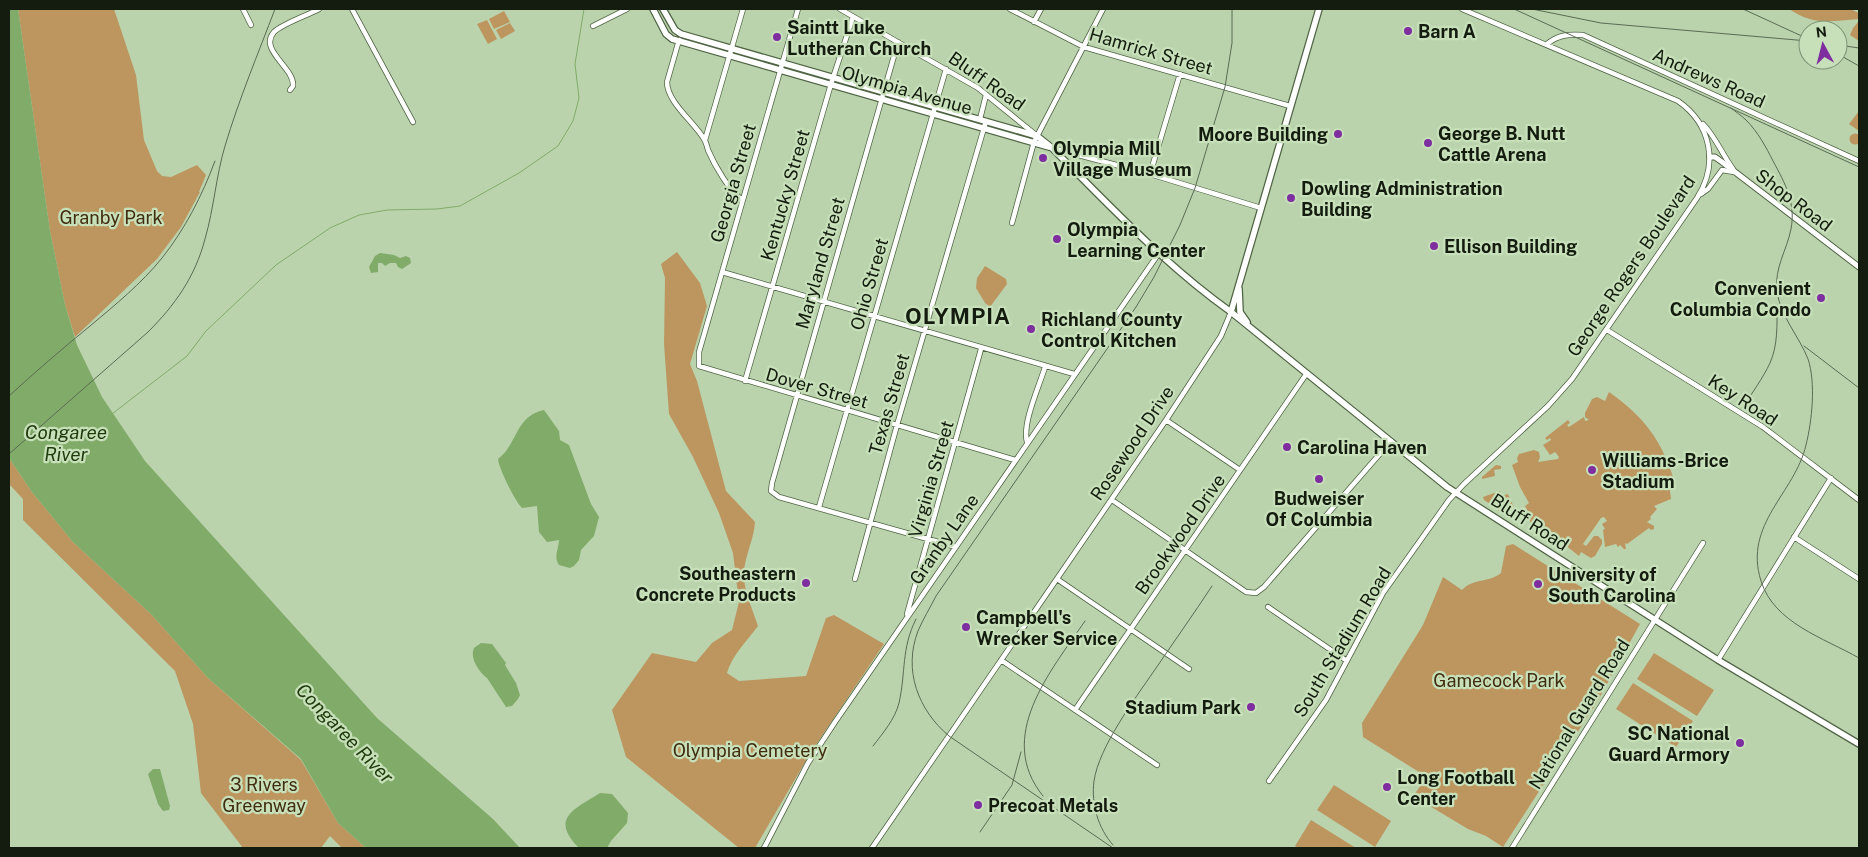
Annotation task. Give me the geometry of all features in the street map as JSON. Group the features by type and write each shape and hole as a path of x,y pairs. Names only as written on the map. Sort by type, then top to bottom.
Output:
{"main road":[{"name":"Olympia Avenue","path":"653,9 666,34 672,38 680,37 732,48 935,106 1037,136 1052,148"},
{"path":"663,9 680,37"},
{"name":"Rosewood Drive","path":"1231,312 1319,9"},
{"name":"Olympia Avenue","path":"680,37 780,70 1052,148"},
{"name":"Bluff Road","path":"1052,148 1159,253 1200,290 1231,312 1456,492 1718,660 1859,744"},
{"path":"1239,286 1240,312 1251,328"}],"street":[{"path":"243,9 251,25"},
{"path":"290,90 293,86 292,76 269,43 273,33 311,11 319,9"},
{"path":"352,9 413,122"},
{"path":"593,26 626,9"},
{"path":"705,140 743,9"},
{"name":"Georgia Street","path":"699,366 698,352 798,9"},
{"name":"Bluff Road","path":"840,9 946,69 986,95 1037,136"},
{"name":"Hamrick Street","path":"1010,9 1084,48 1290,106"},
{"path":"1034,22 1041,9"},
{"path":"1012,223 1034,142 1103,9"},
{"name":"George Rogers Boulevard","path":"1456,492 1557,396 1572,379 1698,196 1705,183 1710,157 1706,136 1695,115 1685,105 1669,96 1462,9"},
{"name":"Kentucky Street","path":"745,381 831,84 853,17"},
{"name":"Andrews Road","path":"1547,44 1555,38 1562,36 1571,34 1583,35 1859,161"},
{"path":"680,37 667,87 676,103 705,140 719,169 736,196 743,200"},
{"name":"Maryland Street","path":"819,507 779,497 771,491 823,301 898,42"},
{"name":"Ohio Street","path":"819,507 946,69"},
{"path":"1150,174 1180,74"},
{"name":"Texas Street","path":"855,579 897,425 983,128 986,95"},
{"path":"1695,115 1710,131 1721,152 1736,173"},
{"path":"1016,130 1020,122"},
{"name":"Olympia Avenue","path":"1052,148 1150,174 1261,208"},
{"name":"Shop Road","path":"1710,157 1715,157 1859,267"},
{"path":"1698,196 1708,189 1722,170 1736,173"},
{"name":"Granby Lane","path":"764,848 808,763 906,617 1159,253"},
{"path":"722,272 1074,374"},
{"name":"Rosewood Drive","path":"872,848 1166,420 1221,336 1231,312"},
{"name":"Key Road","path":"1607,330 1763,427 1859,500"},
{"name":"Virginia Street","path":"906,617 981,348"},
{"name":"Dover Street","path":"699,366 1015,460"},
{"path":"1028,442 1026,436 1027,425 1045,367"},
{"name":"Brookwood Drive","path":"1075,710 1307,373"},
{"path":"1166,420 1240,470"},
{"path":"1112,500 1246,592 1256,594 1390,441"},
{"path":"1718,660 1831,478"},
{"name":"South Stadium Road","path":"1269,781 1326,700 1383,593 1456,492"},
{"path":"819,507 956,547"},
{"path":"1794,537 1859,579"},
{"name":"National Guard Road","path":"1512,848 1702,543"},
{"path":"1057,579 1189,669"},
{"path":"1268,607 1347,661"},
{"path":"1001,660 1157,765"}],"green space":[{"name":"Granby Park","path":"18,9 114,9 136,75 144,140 157,171 162,176 171,177 197,165 206,175 200,192 181,227 157,259 75,337 65,305 50,231"},
{"path":"1789,9 1850,9 1859,13 1859,19 1815,20"},
{"path":"504,11 510,22 494,29 489,19"},
{"path":"487,20 497,39 488,44 477,24"},
{"path":"510,23 515,31 501,39 496,30"},
{"path":"1859,23 1859,41 1850,35"},
{"path":"1859,111 1859,131 1849,124"},
{"path":"1855,133 1861,139 1855,145 1849,139"},
{"name":"Olympia Cemetery","path":"677,252 700,283 707,306 690,364 697,381 726,491 755,522 745,564 744,579 747,595 758,626 736,654 727,673 739,681 806,676 826,618 834,615 884,644 811,752 755,848 739,848 626,757 612,710 652,653 696,662 712,643 732,630 739,602 733,553 719,513 693,457 669,414 664,344 665,278 661,264"},
{"path":"985,266 1006,279 1007,284 990,307 985,303 976,288 977,278"},
{"name":"Williams-Brice Stadium","path":"1609,392 1632,410 1650,430 1664,453 1674,480 1669,483 1671,499 1654,506 1657,509 1647,522 1654,526 1654,529 1651,530 1649,528 1627,544 1625,543 1626,549 1620,545 1618,547 1616,544 1605,547 1603,530 1605,529 1602,524 1607,521 1604,517 1601,518 1583,544 1586,546 1594,536 1598,536 1602,540 1602,544 1595,556 1591,558 1581,552 1579,556 1551,534 1548,536 1539,527 1537,529 1533,527 1529,519 1531,517 1525,506 1529,503 1520,487 1512,465 1518,462 1519,454 1534,450 1539,452 1538,462 1558,459 1559,457 1555,452 1550,455 1543,445 1551,440 1550,438 1547,440 1545,438 1568,420 1570,423 1567,425 1569,427 1584,417 1585,421 1589,420 1585,417 1585,413 1592,399 1597,397 1605,401"},
{"name":"3 Rivers Greenway","path":"9,458 32,492 73,542 151,614 208,678 301,760 338,823 366,848 342,848 330,836 321,848 243,848 201,793 193,724 175,671 23,520 23,499 9,484"},
{"path":"1496,465 1501,466 1501,469 1494,470 1495,476 1482,479 1482,477"},
{"path":"1500,491 1502,496 1508,494 1510,499 1493,506 1484,500 1483,497"},
{"path":"1511,501 1516,511 1506,516 1495,508"},
{"name":"Gamecock Park","path":"1513,544 1640,624 1597,702 1503,847 1486,836 1468,829 1413,796 1427,777 1363,737 1362,723 1423,625 1443,577 1462,590 1466,586 1496,576 1501,573 1506,546"},
{"path":"1654,653 1714,690 1697,716 1637,679"},
{"path":"1633,683 1693,721 1676,747 1616,709"},
{"path":"1334,785 1391,821 1375,847 1317,810"},
{"path":"1311,820 1356,848 1299,848 1295,846"}],"water":[{"name":"Congaree River","path":"9,9 18,9 50,231 65,305 77,345 102,397 145,461 377,718 493,819 520,848 366,848 338,823 301,759 208,678 151,614 73,542 32,492 9,458"},
{"path":"380,253 400,258 406,256 410,258 411,263 402,269 396,263 390,263 385,266 382,263 378,263 378,272 371,273 369,267 375,256"},
{"path":"544,410 559,431 560,440 569,445 591,504 599,517 594,536 581,550 579,560 570,568 559,565 557,562 556,556 559,540 547,542 539,532 537,506 522,508 519,505 504,478 498,459 510,446 527,418"},
{"path":"481,643 492,644 506,663 505,665 516,683 520,695 512,706 506,707 474,661 474,648"},
{"path":"153,769 160,769 170,806 169,810 163,811 158,804 148,774"},
{"path":"600,793 612,794 628,813 627,823 607,848 579,848 570,838 566,829 566,822 574,810"}],"waterway":[{"path":"112,414 187,356 206,331 276,265 330,228 359,215 387,210 437,209 460,206 519,173 558,146 573,121 579,98 575,64 584,9"}],"railway":[{"path":"9,454 148,332 183,290 201,253 230,128 275,9"},
{"path":"1113,848 949,736 938,726 922,702 916,688 912,660 918,631 936,596 1136,307 1154,277 1180,225 1195,188 1225,87 1232,43 1232,9"},
{"path":"1514,9 1859,167"},
{"path":"1532,9 1601,23 1798,40"},
{"path":"1743,9 1798,34"},
{"path":"1848,46 1859,48"},
{"path":"1848,60 1859,66"},
{"path":"1731,108 1746,120 1765,145 1785,185 1791,202 1791,229 1777,275 1777,291 1782,309 1808,359 1812,379 1811,414 1806,445 1792,478 1764,526 1759,542 1757,561 1761,581 1768,596 1788,619 1859,658"},
{"path":"9,396 118,302 154,268 185,224 199,199 215,161"},
{"path":"1743,407 1773,356 1777,305"},
{"path":"1804,346 1859,388"},
{"path":"1113,845 1103,831 1095,807 1093,790 1097,768 1110,739 1128,710 1212,586"},
{"path":"873,746 895,715 901,692 908,640 916,619"},
{"path":"1043,796 1030,774 1024,751 1026,728 1033,706 1044,683 1085,621"},
{"path":"980,832 1012,785 1021,752"}],"place":[{"name":"Barn A","path":"1408,31"},
{"name":"Saintt Luke Lutheran Church","path":"777,37"},
{"name":"Moore Building","path":"1338,134"},
{"name":"George B. Nutt Cattle Arena","path":"1428,143"},
{"name":"Olympia Mill Village Museum","path":"1043,158"},
{"name":"Dowling Administration Building","path":"1291,198"},
{"name":"Olympia Learning Center","path":"1057,239"},
{"name":"Ellison Building","path":"1434,246"},
{"name":"Convenient Columbia Condo","path":"1821,298"},
{"name":"Richland County Control Kitchen","path":"1031,329"},
{"name":"Carolina Haven","path":"1287,447"},
{"name":"Williams-Brice Stadium","path":"1592,470"},
{"name":"Budweiser Of Columbia","path":"1319,479"},
{"name":"Southeastern Concrete Products","path":"806,583"},
{"name":"University of South Carolina","path":"1538,584"},
{"name":"Campbell's Wrecker Service","path":"966,627"},
{"name":"Stadium Park","path":"1251,707"},
{"name":"SC National Guard Armory","path":"1740,743"},
{"name":"Long Football Center","path":"1387,787"},
{"name":"Precoat Metals","path":"978,805"}],"district":[{"name":"OLYMPIA","path":"958,316"}]}
